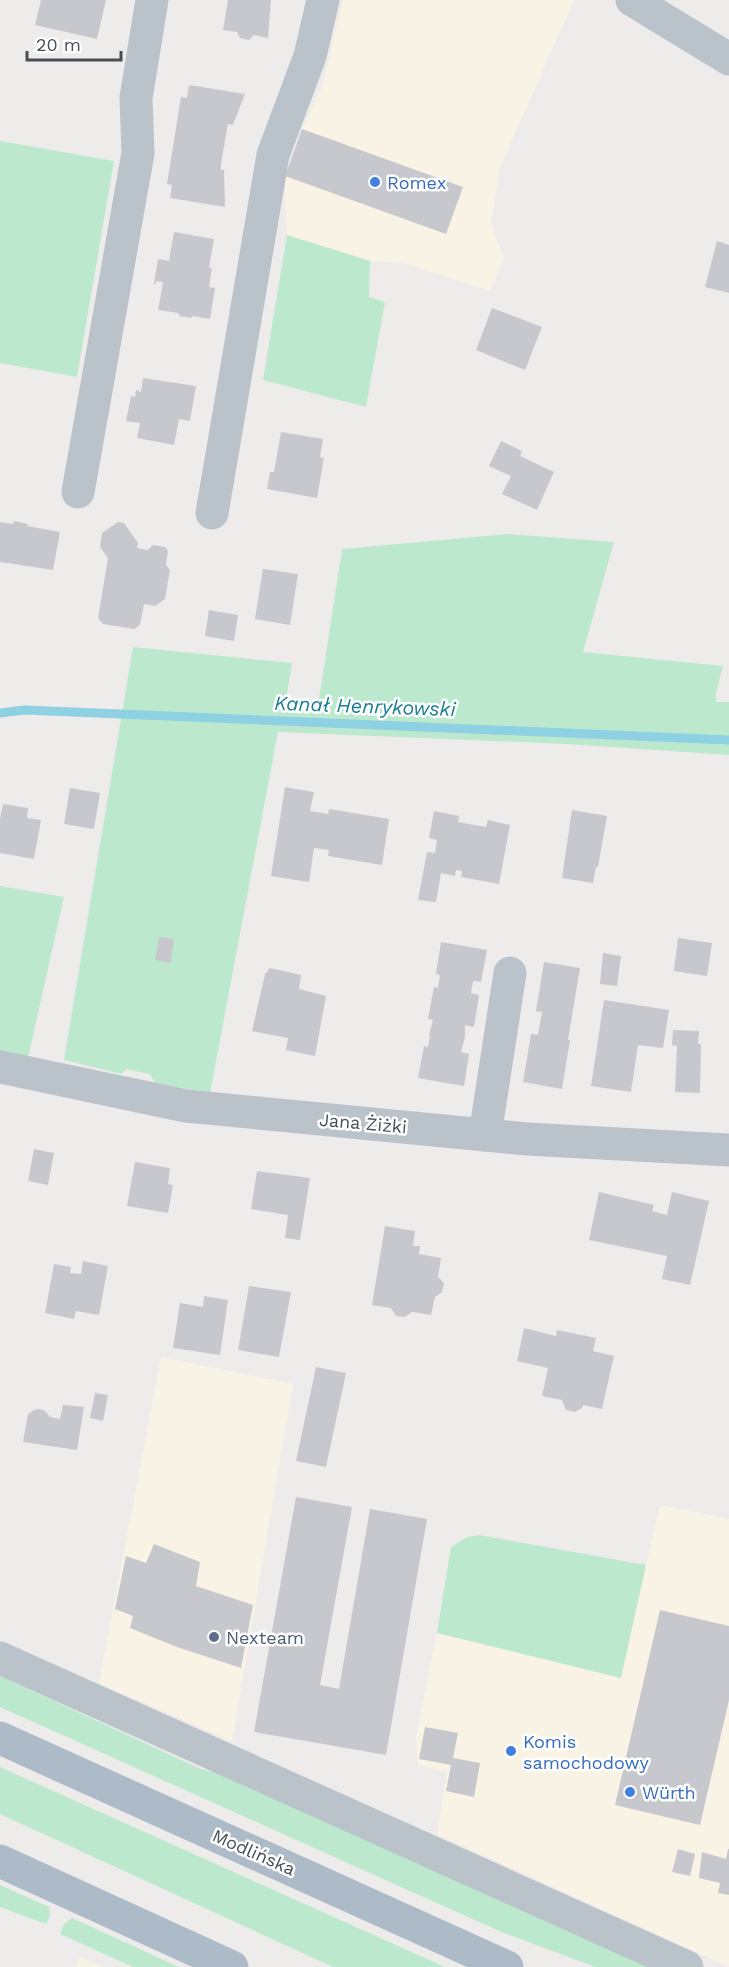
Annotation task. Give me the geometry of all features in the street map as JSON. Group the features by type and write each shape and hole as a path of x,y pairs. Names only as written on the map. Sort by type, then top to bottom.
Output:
{"main road":[{"name":"Modlińska","path":"0,1738 507,1967"},
{"path":"0,1861 232,1967"}],"street":[{"path":"78,492 138,153 136,98 152,0"},
{"path":"212,513 273,155 310,56 323,0"},
{"path":"632,0 729,59"},
{"path":"484,1135 510,973"},
{"name":"Jana Żiżki","path":"0,1067 186,1106 527,1139 729,1150"},
{"path":"0,1658 687,1967"}],"shaded area":[{"path":"343,0 574,0 500,167 491,224 504,259 490,291 404,263 370,261 287,235 285,176 302,129 322,87"},
{"path":"161,1357 293,1384 232,1741 99,1683"},
{"path":"660,1505 729,1519 729,1967 437,1834 447,1772 418,1765 416,1736 437,1633 620,1678"},
{"path":"80,1957 103,1967 75,1967"}],"green space":[{"path":"0,141 114,161 77,377 0,363"},
{"path":"287,235 370,261 369,297 385,302 366,407 263,380"},
{"path":"508,534 614,542 583,652 723,666 716,702 729,702 729,755 566,744 278,732 210,1093 155,1083 150,1074 127,1069 121,1074 64,1060 133,647 292,663 285,705 318,706 342,549"},
{"path":"0,886 64,897 28,1058 0,1054"},
{"path":"479,1535 646,1565 621,1678 437,1633 451,1547 467,1537"},
{"path":"0,1676 201,1769 234,1777 668,1967 595,1967 497,1930 0,1707"},
{"path":"0,1767 445,1967 333,1967 0,1814"},
{"path":"0,1885 49,1907 50,1917 46,1924 0,1907"},
{"path":"72,1918 179,1967 133,1967 60,1934 64,1924"}],"building":[{"path":"41,0 106,0 97,39 35,25"},
{"path":"228,0 271,0 268,38 254,35 249,40 240,38 237,32 223,30"},
{"path":"189,85 245,94 233,125 228,124 221,163 221,170 224,170 225,207 170,198 172,185 167,184 181,97 187,98"},
{"path":"302,129 463,187 446,234 285,176"},
{"path":"174,232 214,239 209,268 212,268 209,287 215,288 210,319 193,316 190,318 180,316 178,313 158,310 163,282 156,281 154,284 158,259 169,261"},
{"path":"717,241 729,245 729,293 705,287"},
{"path":"492,308 542,327 525,370 476,350"},
{"path":"143,378 196,386 190,421 179,419 174,445 137,438 140,423 126,421 131,396 135,397 136,390 141,392"},
{"path":"281,432 323,439 320,457 324,458 317,498 267,489 270,472 274,472"},
{"path":"501,441 522,451 520,456 554,472 537,510 502,494 511,476 489,466"},
{"path":"14,521 28,524 27,526 60,532 53,570 0,562 0,522 13,524"},
{"path":"118,522 124,523 138,543 137,548 148,550 153,545 165,547 168,551 166,565 170,570 165,599 155,606 144,604 140,625 134,629 103,624 98,618 108,558 100,547 102,533"},
{"path":"263,569 298,574 290,625 255,619"},
{"path":"209,610 238,615 234,641 205,636"},
{"path":"285,787 314,792 310,811 328,814 329,809 389,819 382,865 328,856 329,850 314,848 309,882 271,876"},
{"path":"70,788 100,793 94,829 64,824"},
{"path":"3,804 28,808 27,818 41,820 34,859 0,853 0,818"},
{"path":"572,810 607,816 593,883 562,878"},
{"path":"434,811 459,816 458,822 486,827 488,820 510,825 499,884 461,877 462,871 456,870 455,876 441,873 436,902 418,900 427,852 435,853 437,840 429,838"},
{"path":"159,937 174,939 171,963 155,960"},
{"path":"678,938 712,943 707,976 674,971"},
{"path":"441,942 487,950 481,982 473,981 471,993 479,995 474,1027 465,1025 461,1052 469,1054 464,1086 418,1078 424,1046 428,1047 433,1020 428,1019 434,987 438,988 440,975 436,974"},
{"path":"603,953 621,956 617,986 600,984"},
{"path":"544,962 580,968 562,1089 523,1082 531,1034 538,1035 542,1012 536,1011"},
{"path":"270,968 301,975 299,989 326,996 315,1056 286,1050 288,1038 252,1031 265,974"},
{"path":"604,1000 669,1010 663,1048 638,1045 631,1092 591,1086"},
{"path":"673,1030 699,1031 700,1093 675,1092 677,1046 672,1045"},
{"path":"34,1149 54,1153 48,1185 28,1181"},
{"path":"135,1162 170,1168 168,1184 173,1185 168,1213 127,1206"},
{"path":"257,1171 310,1178 300,1240 285,1238 288,1215 251,1209"},
{"path":"599,1192 654,1205 652,1211 667,1215 672,1192 709,1201 690,1285 662,1279 667,1256 589,1240"},
{"path":"385,1226 415,1231 413,1246 420,1246 419,1254 441,1258 438,1277 444,1283 442,1292 435,1297 431,1315 412,1312 405,1317 396,1316 391,1308 372,1305"},
{"path":"83,1261 108,1266 99,1315 76,1311 74,1319 45,1313 54,1264 71,1267 70,1273 81,1274"},
{"path":"249,1286 291,1292 279,1357 238,1350"},
{"path":"204,1296 228,1300 220,1355 173,1348 180,1303 203,1307"},
{"path":"524,1328 556,1336 557,1330 596,1338 593,1351 614,1356 602,1409 583,1405 575,1412 566,1410 562,1400 542,1396 548,1368 517,1361"},
{"path":"316,1367 346,1373 326,1467 296,1461"},
{"path":"95,1393 108,1395 103,1421 90,1418"},
{"path":"63,1405 84,1407 77,1450 23,1442 28,1414 40,1409 50,1417 60,1419"},
{"path":"296,1497 352,1507 320,1685 339,1689 370,1509 427,1519 386,1755 254,1732"},
{"path":"154,1544 200,1562 196,1586 253,1605 241,1668 177,1647 130,1628 133,1616 115,1609 126,1556 146,1563"},
{"path":"660,1610 729,1626 729,1700 700,1825 615,1805"},
{"path":"425,1727 458,1733 453,1758 480,1763 474,1797 446,1791 451,1765 419,1759"},
{"path":"678,1849 695,1854 690,1876 672,1872"},
{"path":"728,1849 729,1895 718,1893 720,1883 699,1878 702,1852 726,1859"}],"waterway":[{"name":"Kanał Henrykowski","path":"0,713 25,710 729,740"}],"place":[{"name":"Romex","path":"375,182"},
{"name":"Nexteam","path":"214,1637"},
{"name":"Komis samochodowy","path":"511,1751"},
{"name":"Würth","path":"630,1792"}]}
